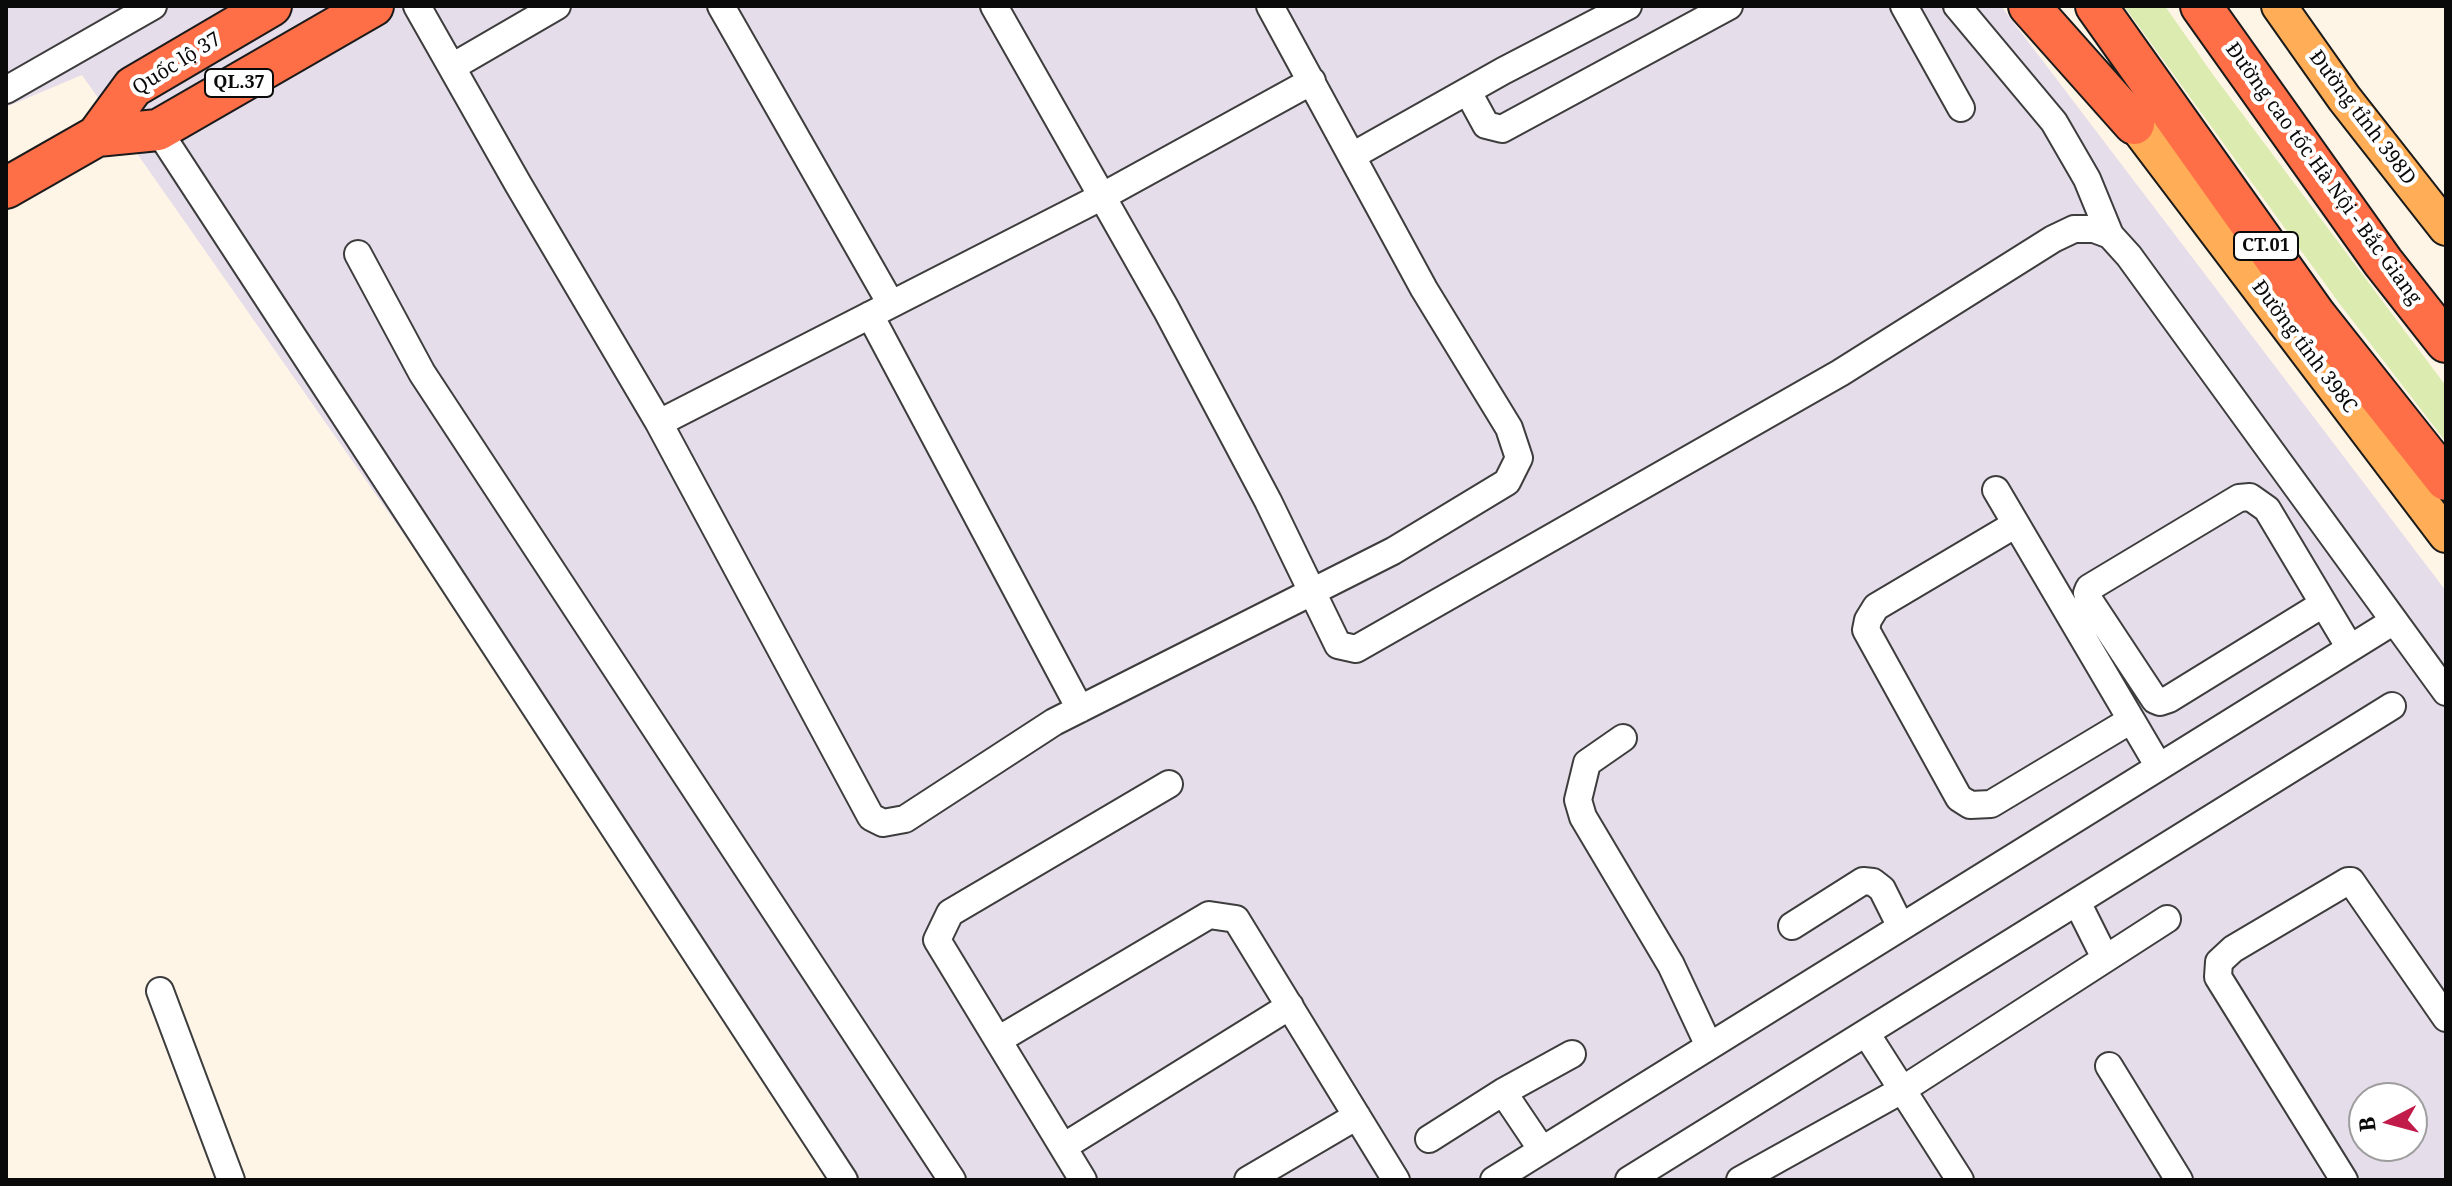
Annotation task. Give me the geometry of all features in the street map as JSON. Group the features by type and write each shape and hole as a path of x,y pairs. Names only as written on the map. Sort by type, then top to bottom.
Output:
{"highway":[{"name":"Quốc lộ 37","path":"6,188 97,136 133,87 271,6"},
{"name":"Quốc lộ 37","path":"97,136 158,130 373,6"},
{"path":"2029,6 2134,124"},
{"name":"CT.01","path":"2096,6 2316,316 2446,480"},
{"name":"Đường cao tốc Hà Nội - Bắc Giang","path":"2201,6 2383,262 2446,342"},
{"path":"133,87 158,130"}],"main road":[{"name":"Đường tỉnh 398C","path":"2047,6 2446,535"},
{"name":"Đường tỉnh 398D","path":"2279,6 2344,98 2446,228"},
{"path":"2296,6 2394,163"}],"street":[{"path":"6,90 122,14 153,6"},
{"path":"417,6 659,423 871,817 883,823 905,819 1054,722 1393,551 1507,482 1519,458 1509,428 1424,289 1273,7"},
{"path":"452,67 557,6"},
{"path":"721,6 880,310 1080,709"},
{"path":"994,6 1103,196 1260,488 1338,645 1356,649 1840,373 2053,239 2074,229 2094,229 2110,235"},
{"path":"1352,156 1628,6"},
{"path":"1468,92 1486,125 1502,129 1729,6"},
{"path":"1904,6 1961,108"},
{"path":"1957,6 2054,122 2087,179 2110,235 2129,256 2446,692"},
{"path":"659,423 1103,196 1312,81"},
{"path":"158,130 844,1180"},
{"path":"358,254 422,373 952,1180"},
{"path":"1996,490 2159,767"},
{"path":"2323,604 2160,702 2155,700 2087,593 2089,588 2239,498 2250,497 2267,509 2350,648"},
{"path":"2016,524 1876,607 1868,620 1866,630 1959,798 1970,805 1991,804 2131,720"},
{"path":"1494,1180 2394,621"},
{"path":"1629,1180 2392,706"},
{"path":"1623,738 1587,763 1578,800 1583,817 1671,965 1709,1046"},
{"path":"1083,1180 937,940 950,913 1169,784"},
{"path":"1792,926 1863,881 1873,882 1882,889 1901,927"},
{"path":"2344,1180 2218,977 2219,962 2233,949 2351,881 2446,1018"},
{"path":"2077,902 2105,958"},
{"path":"998,1040 1209,915 1225,915 1236,919 1396,1180"},
{"path":"1740,1180 1902,1090 2167,919"},
{"path":"160,991 231,1180"},
{"path":"1063,1147 1290,1006"},
{"path":"1866,1033 1960,1180"},
{"path":"1429,1139 1503,1092 1572,1054"},
{"path":"2109,1066 2179,1180"},
{"path":"1503,1092 1542,1150"},
{"path":"1248,1180 1357,1116"}],"shaded area":[{"path":"6,6 2001,6 2446,591 2446,1180 856,1180 82,75 6,107"}],"green space":[{"path":"2124,6 2165,6 2446,386 2446,442 2339,303"}]}
